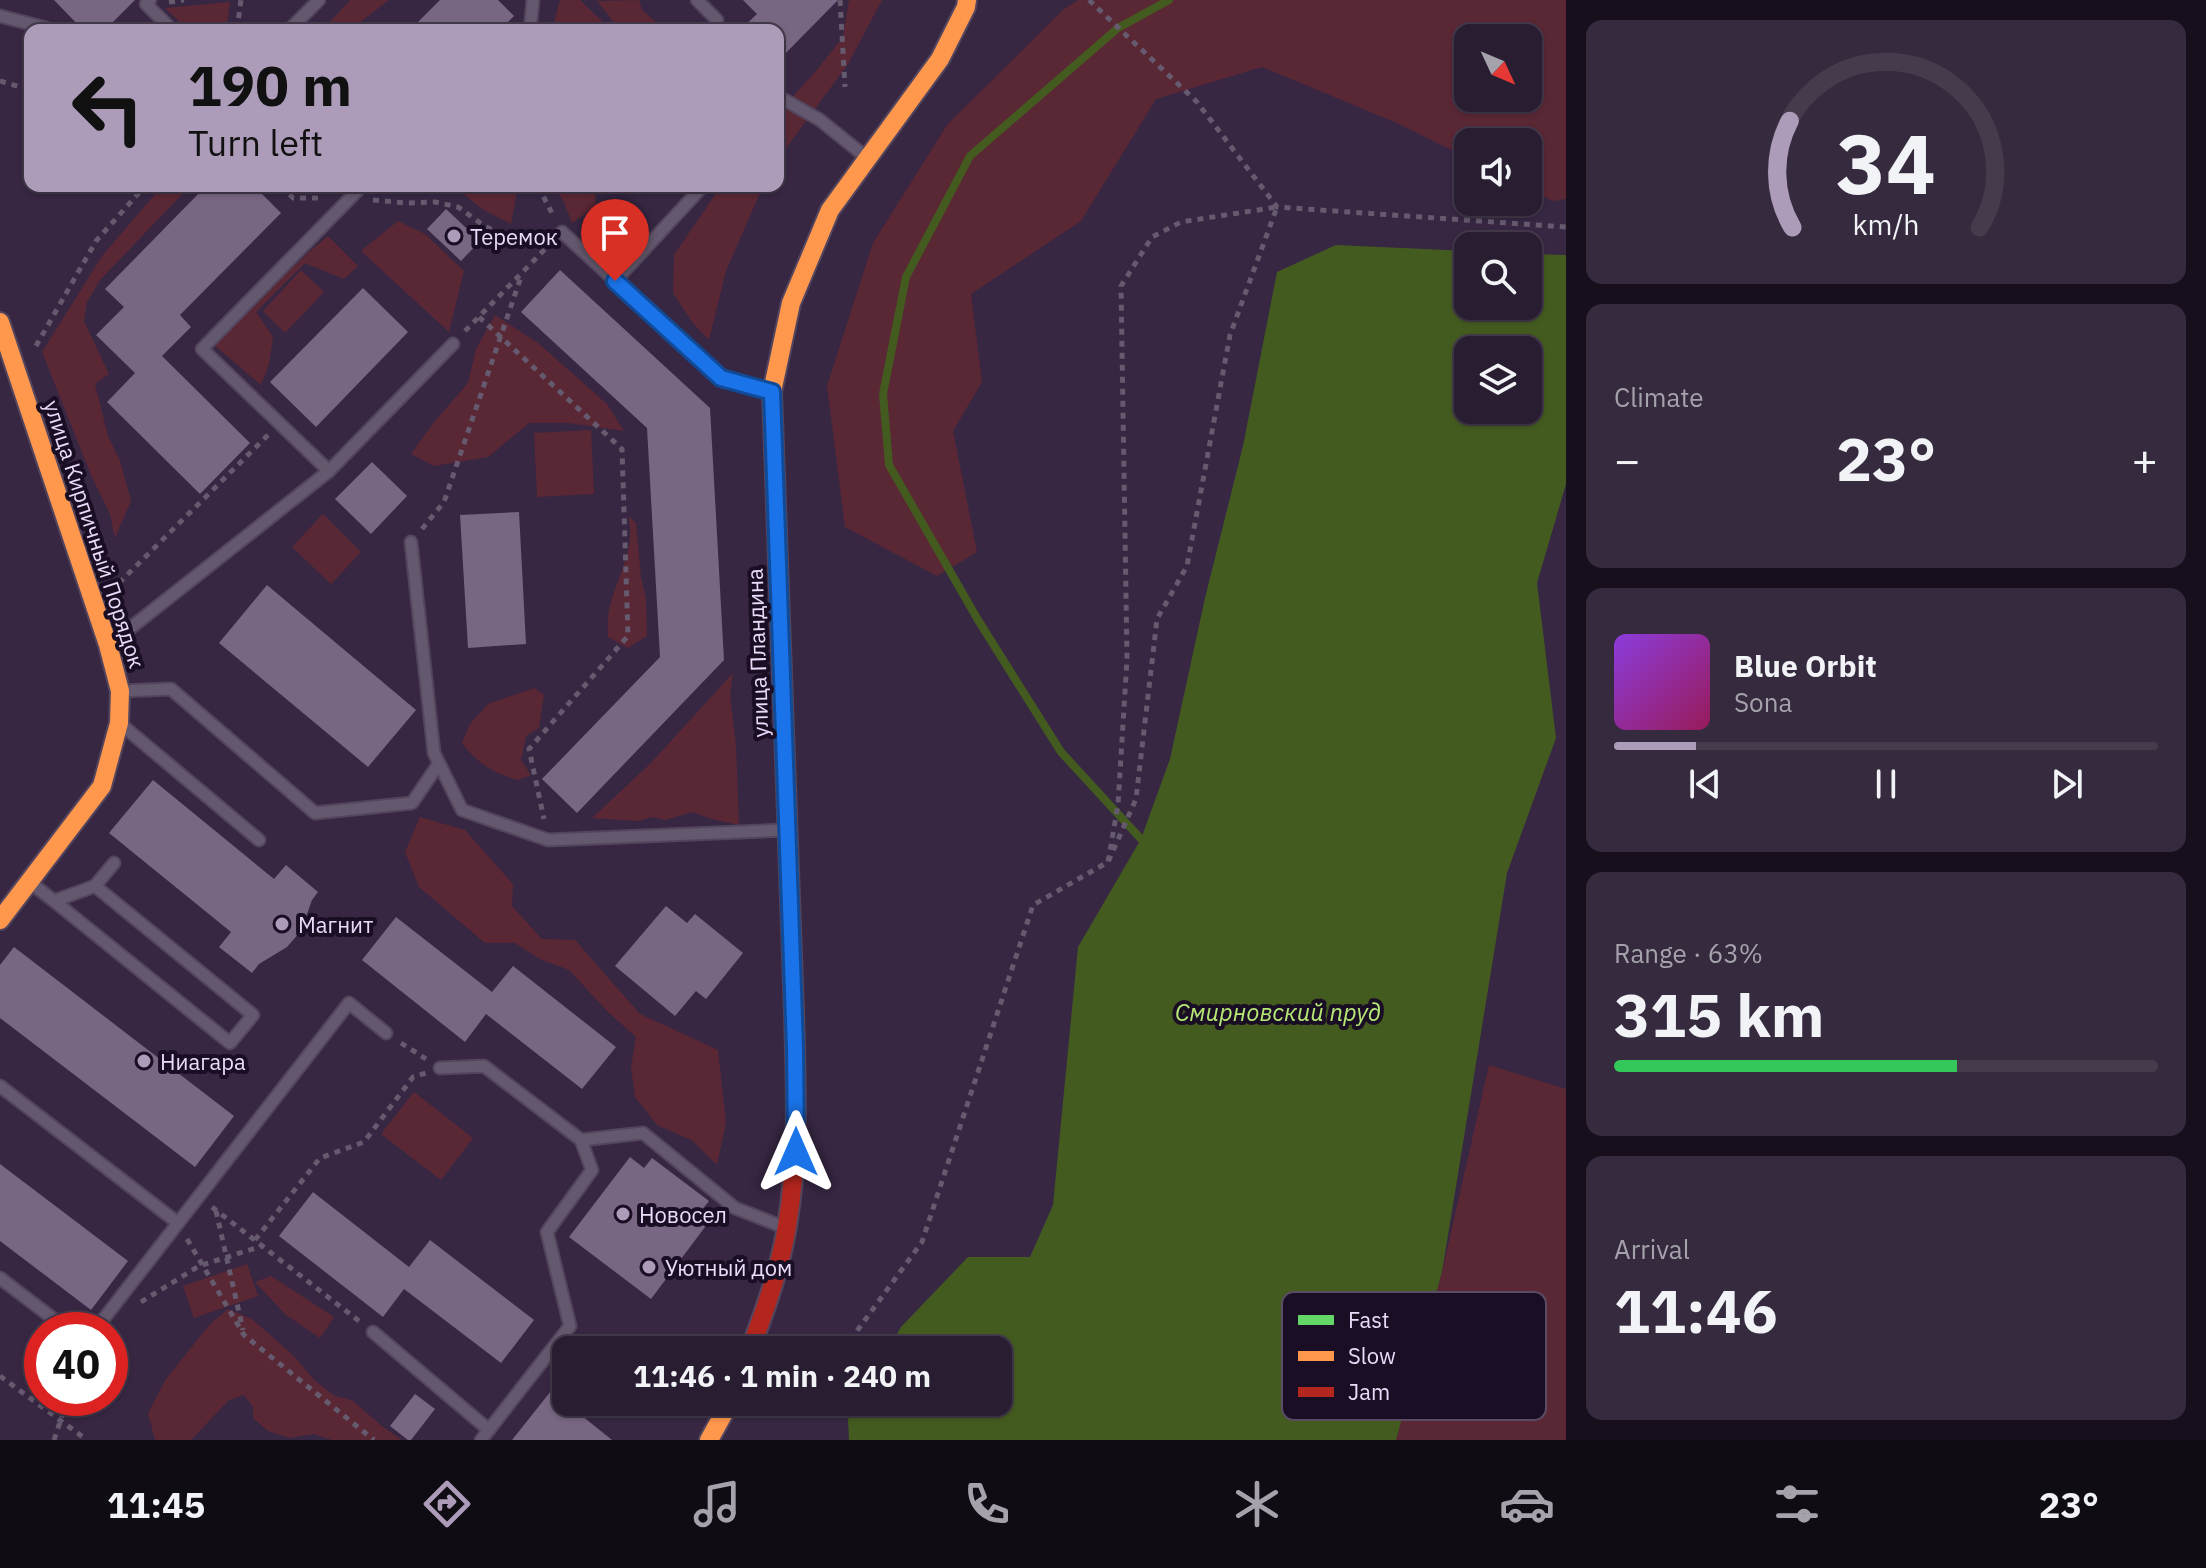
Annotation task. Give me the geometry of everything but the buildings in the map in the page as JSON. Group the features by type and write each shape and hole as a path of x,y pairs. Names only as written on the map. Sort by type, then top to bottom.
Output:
{"street":[{"name":"улица Пландина","path":"755,1336 772,1290 787,1228 796,1144 772,392 791,303 830,210 940,59 967,0"},
{"name":"улица Кирпичный Порядок","path":"0,322 108,645 120,691 119,723 102,786 0,920"},
{"path":"709,1440 722,1416"}],"lane":[{"path":"150,0 146,4 166,24"},
{"path":"295,24 319,0"},
{"path":"531,24 533,0"},
{"path":"697,0 717,20"},
{"path":"0,16 31,24"},
{"path":"784,100 820,120 867,158"},
{"path":"329,471 202,349 356,192"},
{"path":"615,281 697,192"},
{"path":"562,232 721,378 772,392"},
{"path":"108,645 329,471 453,344"},
{"path":"411,542 434,753 462,810 548,840 786,830"},
{"path":"120,691 171,689 315,813 412,803 438,765"},
{"path":"119,723 259,840"},
{"path":"54,901 95,886 114,863"},
{"path":"29,882 230,1043 253,1015 95,886"},
{"path":"109,1312 349,1003 386,1033"},
{"path":"373,1332 485,1435 570,1326 547,1232 592,1170 581,1140 484,1066 440,1068"},
{"path":"0,1086 178,1223"},
{"path":"581,1140 643,1133 735,1208 787,1228"},
{"path":"0,1278 44,1312"}],"path":[{"path":"238,24 241,0"},
{"path":"840,0 845,87"},
{"path":"1089,0 1197,102 1277,207"},
{"path":"0,81 24,88"},
{"path":"33,351 96,241 140,192"},
{"path":"287,192 293,198 435,202 458,207 507,238 562,232"},
{"path":"541,192 562,232"},
{"path":"853,1336 922,1242 1033,905 1108,862 1136,799 1157,619 1187,566 1230,335 1277,207"},
{"path":"1108,862 1118,805 1127,659 1121,286 1152,237 1181,222 1277,207 1566,227"},
{"path":"453,344 562,232"},
{"path":"411,542 444,502 522,274"},
{"path":"479,317 622,449 628,636 529,749 548,840"},
{"path":"119,583 280,423"},
{"path":"386,1033 440,1068"},
{"path":"255,1240 320,1158 364,1142 413,1077 440,1068"},
{"path":"199,1196 373,1332"},
{"path":"216,1210 244,1335"},
{"path":"178,1223 244,1335 374,1440"},
{"path":"135,1306 203,1265 262,1246"},
{"path":"0,1376 87,1440"},
{"path":"54,1440 63,1416"}],"shaded area":[{"path":"350,0 389,0 358,24 328,24"},
{"path":"560,0 580,0 605,24 554,24"},
{"path":"639,0 642,10 658,24 615,24 597,1"},
{"path":"849,0 882,0 848,64 784,151 784,106 843,37"},
{"path":"1078,0 1566,0 1566,199 1553,201 1542,196 1542,128 1454,128 1454,151 1397,123 1262,67 1156,99 1081,221 971,294 982,382 953,431 977,552 937,576 845,527 827,386 873,243 947,125 1063,10"},
{"path":"230,2 227,24 182,24 165,8"},
{"path":"157,192 184,192 100,280 87,302 84,321 109,374 95,384 108,436 120,461 131,501 115,538 110,514 91,475 42,352 102,256"},
{"path":"461,192 517,192 511,224 482,209"},
{"path":"557,192 596,192 595,207 572,223"},
{"path":"717,192 760,192 726,271 709,340 673,293 674,255"},
{"path":"398,221 425,234 464,271 449,332 361,251"},
{"path":"328,236 358,266 344,279 305,263 256,312 273,337 269,364 261,385 214,345"},
{"path":"301,270 324,292 285,333 263,311"},
{"path":"495,315 538,343 607,404 624,431 568,423 529,423 488,457 434,466 411,454 468,383 476,349"},
{"path":"591,430 594,494 537,497 534,433"},
{"path":"323,514 361,552 331,584 292,547"},
{"path":"628,516 636,523 646,599 647,636 628,648 608,637 608,617 630,541"},
{"path":"733,673 730,695 736,746 739,825 693,812 665,820 653,817 638,821 592,818 650,764"},
{"path":"534,688 544,695 539,728 526,736 521,760 531,775 518,780 487,767 462,743 470,724 488,704"},
{"path":"420,817 465,830 513,884 512,906 542,939 575,940 640,1014 718,1050 726,1122 717,1165 693,1141 657,1125 635,1097 631,1067 636,1037 569,970 540,959 515,943 485,943 419,887 405,852"},
{"path":"1489,1065 1566,1089 1566,1440 1396,1440 1401,1420 1546,1420 1546,1292 1437,1292"},
{"path":"414,1092 473,1138 441,1180 381,1134"},
{"path":"247,1264 258,1296 194,1318 183,1286"},
{"path":"271,1276 334,1317 320,1338 286,1315 255,1282"},
{"path":"228,1309 252,1319 295,1357 314,1380 335,1396 352,1400 402,1440 332,1440 314,1434 289,1438 268,1431 253,1418 253,1407 244,1395 229,1400 191,1440 155,1440 148,1413 166,1379 210,1324"}],"water":[{"name":"Смирновский пруд","path":"1336,245 1454,250 1454,320 1542,320 1542,254 1566,255 1566,484 1537,583 1556,738 1507,873 1437,1292 1282,1292 1282,1420 1401,1420 1396,1440 849,1440 850,1416 1012,1416 1012,1336 896,1336 968,1257 1030,1257 1053,1205 1078,947 1141,839 1170,759 1205,598 1243,446 1277,272"}],"waterway":[{"path":"1141,839 1061,752 978,620 889,465 883,394 906,277 970,156 1118,28 1169,0"}],"traffic: fast":[{"path":"774,448 794,1011"}],"traffic: slow":[{"path":"774,448 772,392 791,303 830,210 940,59 967,0"},
{"path":"0,322 108,645 120,691 119,723 102,786 0,920"},
{"path":"709,1440 722,1416"}],"traffic: jam":[{"path":"755,1336 776,1274 791,1199 796,1119 794,1011"}],"place":[{"name":"Теремок","path":"454,236"},
{"name":"Магнит","path":"282,924"},
{"name":"Ниагара","path":"144,1061"},
{"name":"Новосел","path":"623,1214"},
{"name":"Уютный дом","path":"649,1267"}],"route":[{"path":"615,281 721,378 772,392 796,1152"}]}
